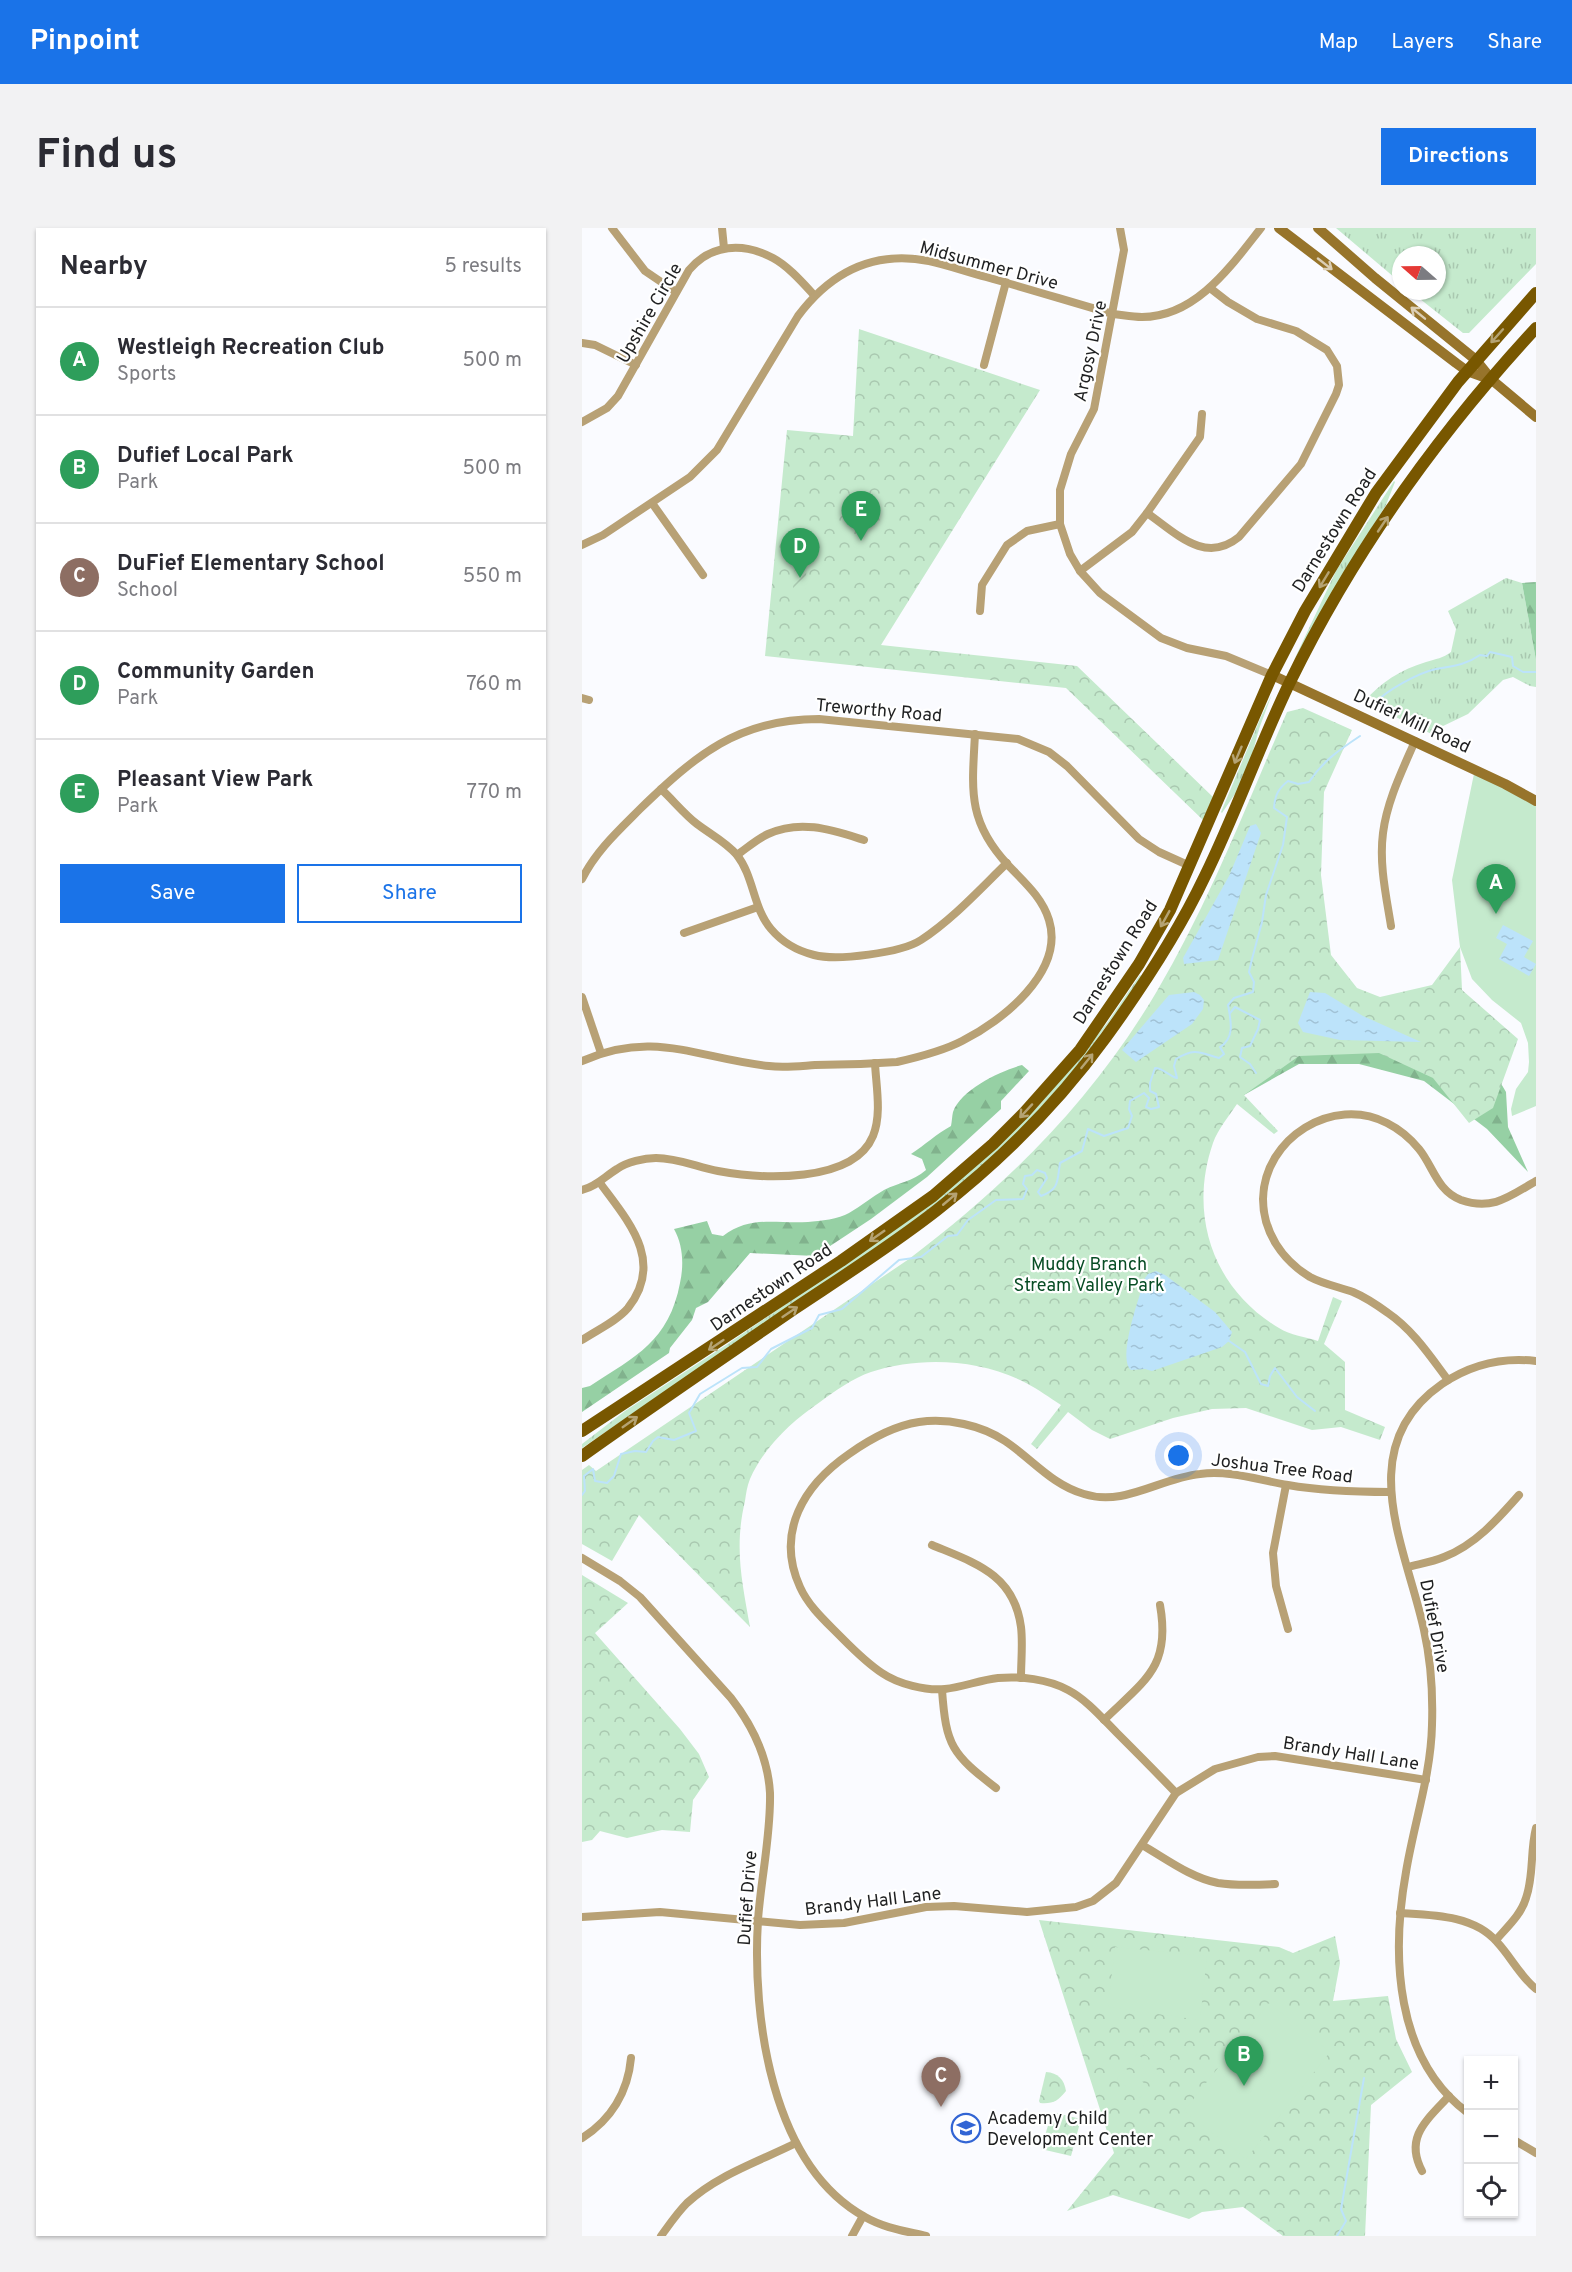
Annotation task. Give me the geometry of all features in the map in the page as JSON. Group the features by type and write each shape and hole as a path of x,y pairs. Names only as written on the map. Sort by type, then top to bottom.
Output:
{"main road":[{"path":"1278,228 1467,371 1492,380"},
{"path":"1317,228 1476,360 1492,380 1536,417"},
{"name":"Darnestown Road","path":"582,1431 841,1262 933,1196 993,1144 1052,1083 1107,1013 1154,939 1190,866 1272,675 1305,611 1376,493 1467,371 1536,292"},
{"name":"Darnestown Road","path":"582,1456 937,1210 995,1161 1054,1100 1104,1040 1167,947 1206,875 1290,683 1332,604 1371,542 1434,451 1536,328"},
{"name":"Dufief Mill Road","path":"1272,675 1415,741 1536,801"}],"street":[{"path":"612,228 645,271 676,292"},
{"path":"722,228 724,248 745,248 774,258 814,295"},
{"name":"Argosy Drive","path":"1120,228 1124,250 1094,409 1063,475 1060,524 1070,554 1080,571 1100,593 1161,638 1187,648 1226,656 1272,675"},
{"name":"Midsummer Drive","path":"582,545 603,535 690,477 717,450 798,316 814,295 831,281 850,270 871,262 893,259 928,261 1113,314 1143,317 1163,313 1190,303 1210,288 1222,277 1261,228"},
{"name":"Upshire Circle","path":"582,422 607,408 618,396 676,292 696,262 724,248"},
{"path":"984,365 1006,282"},
{"path":"1147,513 1194,545 1215,549 1231,544 1301,464 1339,385 1337,366 1327,350 1296,331 1257,319 1210,288"},
{"path":"582,343 595,345 636,365"},
{"path":"1080,571 1132,532 1147,513 1200,437 1202,414"},
{"path":"652,503 703,574"},
{"path":"980,611 982,585 1007,545 1027,531 1060,524"},
{"name":"Treworthy Road","path":"582,878 605,843 661,789 704,752 731,736 762,725 800,719 1018,739 1049,752 1067,766 1139,839 1159,852 1190,866"},
{"path":"582,1061 601,1053 627,1047 660,1046 685,1049 736,1062 773,1067 875,1063 917,1058 962,1042 997,1020 1037,981 1049,951 1049,920 1041,901 986,837 975,808 972,786 975,734"},
{"path":"1391,926 1382,869 1383,834 1398,780 1415,741"},
{"path":"661,789 696,823 737,855 753,885 758,907 775,933 789,945 815,955 885,952 910,946 951,916 1007,863"},
{"path":"737,855 766,835 794,826 822,827 864,840"},
{"path":"684,933 758,907"},
{"path":"582,997 601,1053"},
{"path":"582,1190 600,1183 617,1169 653,1158 671,1159 716,1171 748,1176 826,1171 848,1164 866,1148 873,1134 878,1110 875,1063"},
{"path":"1448,1380 1411,1332 1389,1313 1356,1293 1311,1278 1288,1261 1279,1249 1265,1219 1263,1198 1268,1173 1275,1157 1294,1134 1315,1121 1346,1114 1367,1115 1386,1122 1403,1133 1420,1150 1440,1185 1458,1199 1483,1205 1502,1202 1536,1181"},
{"path":"582,1340 620,1315 628,1307 639,1288 644,1264 643,1253 633,1228 600,1183"},
{"name":"Dufief Drive","path":"1464,2110 1449,2096 1424,2065 1415,2046 1409,2026 1400,1967 1400,1913 1406,1871 1426,1780 1432,1726 1431,1675 1424,1631 1393,1514 1390,1472 1401,1433 1419,1404 1434,1390 1477,1365 1503,1360 1536,1361"},
{"name":"Joshua Tree Road","path":"1176,1793 1104,1720 1067,1689 1021,1678 998,1678 942,1690 895,1680 867,1662 813,1608 800,1587 794,1568 791,1546 795,1520 801,1502 815,1481 836,1462 867,1441 894,1428 917,1422 948,1421 968,1425 1005,1441 1066,1488 1102,1498 1122,1496 1174,1478 1221,1472 1329,1492 1390,1492"},
{"path":"1286,1485 1273,1554 1276,1587 1288,1629"},
{"path":"1407,1567 1443,1557 1468,1545 1491,1526 1519,1495"},
{"path":"932,1545 977,1564 994,1574 1009,1592 1017,1608 1022,1629 1021,1678"},
{"name":"Dufief Drive","path":"582,1558 620,1581 640,1597 731,1698 756,1737 766,1768 770,1793 758,1920 757,1977 764,2041 784,2116 796,2143 823,2184 863,2216 892,2228 926,2236"},
{"path":"1104,1720 1143,1682 1160,1655 1164,1625 1160,1605"},
{"path":"942,1690 945,1727 949,1739 967,1765 996,1788"},
{"name":"Brandy Hall Lane","path":"582,1917 660,1912 800,1925 824,1925 864,1920 926,1906 964,1906 1027,1912 1076,1907 1093,1901 1116,1883 1176,1793 1215,1769 1258,1757 1275,1756 1426,1780"},
{"path":"1496,1940 1517,1917 1526,1899 1536,1828"},
{"path":"1142,1845 1182,1868 1217,1883 1245,1886 1275,1884"},
{"path":"1400,1913 1460,1920 1485,1932 1496,1940 1525,1980 1536,1989"},
{"path":"582,2138 607,2118 619,2101 629,2076 631,2058"},
{"path":"1422,2171 1414,2148 1416,2137 1425,2122 1449,2096"},
{"path":"1518,2142 1536,2153"},
{"path":"661,2236 686,2204 699,2193 717,2181 796,2143"},
{"path":"852,2236 863,2216"}],"green space":[{"path":"1336,228 1536,228 1536,264 1469,333 1463,333 1421,300 1446,300 1446,246 1392,246 1392,275"},
{"path":"859,329 1040,390 881,645 1077,666 1213,797 1203,820 1066,688 765,656 787,430 853,436"},
{"path":"1394,481 1386,505 1344,572 1294,660 1336,571"},
{"path":"788,548 808,550 805,589 793,588 795,568 787,559"},
{"path":"1506,578 1522,583 1536,660 1536,687 1513,677 1503,680 1468,714 1441,727 1438,737 1364,702 1377,688 1399,673 1451,652 1456,629 1448,611"},
{"path":"1536,582 1536,660 1522,583"},
{"path":"1272,694 1252,755 1237,791 1222,813 1260,719"},
{"name":"Muddy Branch Stream Valley Park","path":"1303,708 1352,730 1324,792 1321,875 1331,955 1357,988 1380,997 1432,985 1460,947 1462,990 1518,1039 1493,1108 1469,1123 1433,1078 1379,1053 1299,1056 1244,1095 1278,1131 1274,1134 1237,1104 1213,1143 1206,1170 1203,1197 1205,1223 1212,1248 1223,1271 1237,1293 1256,1312 1283,1330 1318,1341 1333,1297 1342,1301 1324,1344 1345,1362 1345,1410 1385,1427 1380,1440 1341,1427 1312,1430 1246,1408 1212,1409 1173,1418 1110,1439 1092,1430 1068,1412 1037,1449 1031,1444 1061,1405 1026,1383 989,1369 950,1362 909,1364 871,1372 838,1389 789,1426 756,1467 747,1487 740,1534 740,1564 750,1627 639,1515 612,1561 582,1544 582,1470 589,1465 596,1471 909,1259 946,1230 1015,1169 1077,1104 1132,1031 1176,958 1210,889 1287,712"},
{"path":"1475,769 1536,801 1536,1106 1512,1116 1511,1109 1516,1089 1528,1072 1528,1043 1521,1023 1492,1000 1472,979 1460,947 1452,880"},
{"path":"1140,975 1142,977 1073,1072 1018,1133 957,1188 888,1240 582,1448 582,1444 625,1411 922,1211 1004,1141 1041,1103 1107,1023"},
{"path":"1474,1038 1506,1092 1508,1127 1528,1172 1487,1129 1424,1081 1359,1064 1299,1064 1244,1095 1163,1042"},
{"path":"1022,1065 1029,1071 1001,1101 1001,1109 927,1177 871,1219 815,1256 750,1253 708,1302 696,1308 692,1320 670,1348 669,1353 582,1412 582,1388 590,1386 636,1356 659,1333 668,1319 675,1303 682,1269 681,1248 674,1229 707,1221 712,1234 723,1236 733,1229 753,1223 808,1222 845,1215 884,1190 926,1170 922,1159 911,1154 951,1126 953,1112 964,1096 993,1076"},
{"path":"582,1575 628,1603 595,1633 680,1729 699,1754 709,1777 693,1800 690,1832 662,1830 627,1838 600,1831 592,1840 582,1842"},
{"path":"1039,1920 1279,1947 1293,1953 1335,1936 1340,1963 1333,2001 1388,1996 1396,2039 1412,2072 1371,2105 1365,2236 1283,2236 1243,2207 1202,2212 1189,2219 1113,2195 1067,2211 1114,2153"},
{"path":"1115,1947 1207,1956 1200,2020 1108,2007"},
{"path":"1269,2003 1330,2052 1246,2159 1184,2111"},
{"path":"1148,2040 1171,2058 1163,2069 1140,2050"},
{"path":"1137,2054 1160,2072 1152,2083 1128,2065"},
{"path":"1125,2068 1149,2087 1140,2098 1117,2079"},
{"path":"1046,2072 1060,2077 1066,2091 1055,2101 1040,2103 1039,2101"},
{"path":"1052,2112 1081,2119 1071,2156 1041,2149"}],"water":[{"path":"1256,824 1261,833 1218,960 1184,964 1183,958 1229,876 1250,826"},
{"path":"1503,925 1533,941 1524,957 1536,964 1529,976 1499,959 1507,944 1496,938"},
{"path":"1194,992 1204,1000 1203,1009 1192,1024 1136,1062 1122,1050 1169,995"},
{"path":"1310,992 1325,993 1363,1016 1421,1042 1340,1040 1303,1032 1298,1023"},
{"path":"1156,1271 1165,1275 1215,1312 1232,1332 1229,1341 1222,1347 1152,1371 1131,1370 1127,1363 1127,1353 1131,1326 1145,1278"}],"waterway":[{"path":"1375,703 1395,688 1421,674 1464,663 1480,655 1487,656 1490,652 1512,657 1513,666 1523,672 1536,672"},
{"path":"582,1495 585,1491 584,1476 593,1469 595,1481 607,1483 614,1476 621,1454 635,1451 646,1452 658,1437 674,1440 696,1431 689,1413 700,1394 742,1368 757,1367 771,1349 812,1328 819,1315 842,1309 899,1260 921,1257 948,1236 957,1235 968,1220 996,1200 1023,1199 1027,1189 1023,1184 1025,1176 1032,1175 1037,1170 1045,1173 1047,1178 1038,1192 1041,1196 1052,1190 1058,1180 1060,1163 1082,1151 1088,1129 1104,1136 1128,1128 1132,1116 1129,1109 1130,1101 1144,1093 1149,1098 1146,1107 1151,1109 1159,1107 1156,1094 1150,1091 1155,1068 1177,1078 1174,1066 1176,1059 1183,1055 1198,1052 1219,1058 1224,1054 1220,1047 1228,1039 1231,1029 1228,1005 1234,998 1253,992 1254,982 1249,972 1262,922 1266,895 1283,845 1287,817 1274,808 1276,796 1288,781 1298,784 1309,782 1332,756 1360,736"},
{"path":"1230,1013 1235,1007 1260,1020 1250,1046 1242,1048 1240,1057 1250,1064 1256,1073"},
{"path":"1229,1341 1245,1352 1261,1384 1268,1386 1275,1368 1297,1397 1315,1411"},
{"path":"1337,2236 1346,2221 1341,2209 1364,2078"}],"place":[{"name":"Pleasant View Park","path":"861,541"},
{"name":"Community Garden","path":"800,578"},
{"name":"Westleigh Recreation Club","path":"1496,914"},
{"name":"Dufief Local Park","path":"1244,2086"},
{"name":"DuFief Elementary School","path":"941,2107"},
{"name":"Academy Child Development Center","path":"966,2128"}]}
